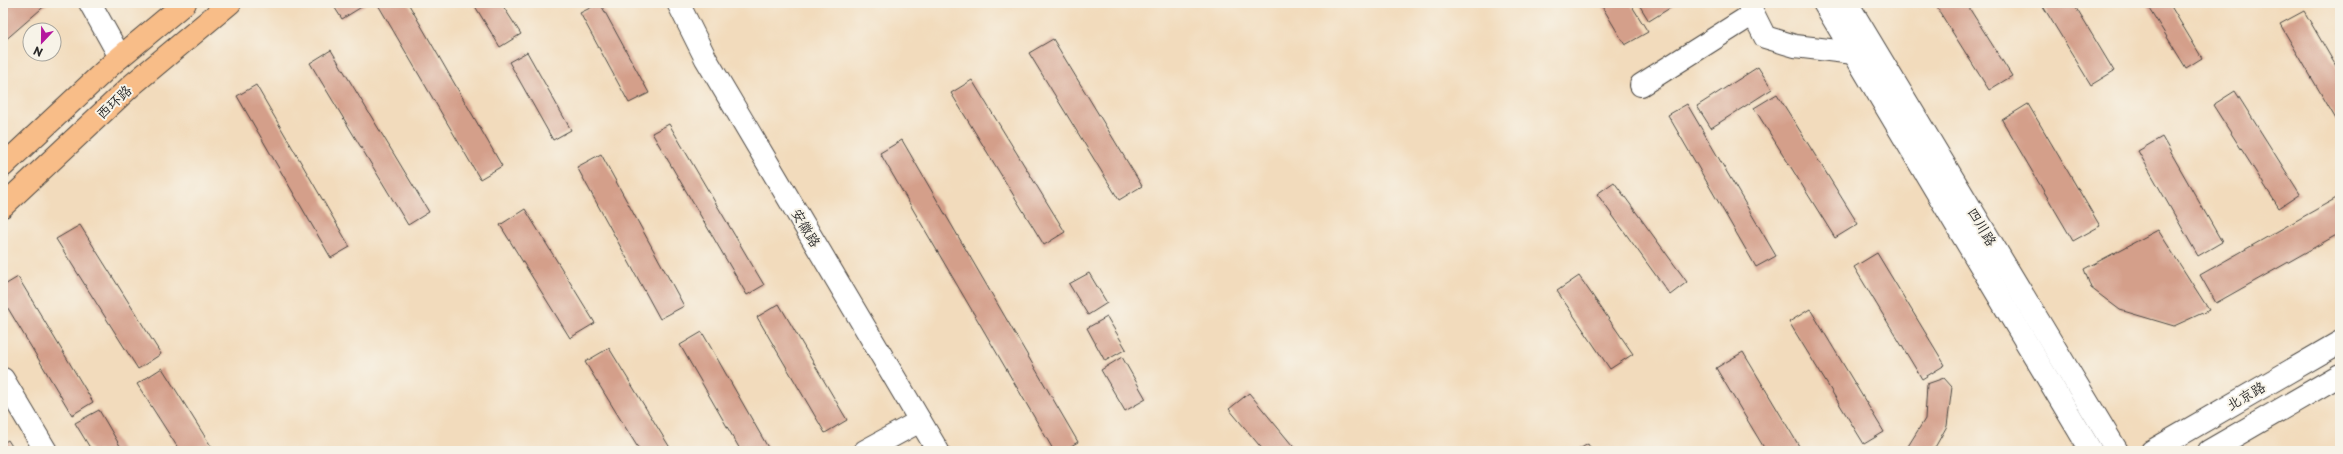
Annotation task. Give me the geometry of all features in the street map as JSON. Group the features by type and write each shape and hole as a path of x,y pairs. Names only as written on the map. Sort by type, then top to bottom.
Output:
{"main road":[{"name":"西环路","path":"3,166 120,57 185,3"},
{"name":"西环路","path":"3,206 132,85 230,3"}],"street":[{"path":"90,3 120,57"},
{"name":"安徽路","path":"678,3 706,59 938,451"},
{"name":"四川路","path":"1824,3 2091,451"},
{"name":"四川路","path":"1847,3 2117,451"},
{"path":"1641,85 1751,9 1765,37 1795,46 1854,53"},
{"name":"北京路","path":"2152,451 2340,342"},
{"name":"北京路","path":"2209,451 2340,375"},
{"path":"3,379 46,451"},
{"path":"866,451 920,421"}],"building":[{"path":"3,3 48,3 26,22 22,22 22,26 3,42"},
{"path":"336,3 368,3 342,19 333,5"},
{"path":"377,3 408,3 502,166 480,179"},
{"path":"473,3 501,3 521,34 500,47"},
{"path":"600,3 649,93 629,103 580,13"},
{"path":"1600,3 1630,3 1648,32 1625,45"},
{"path":"1638,3 1678,3 1649,21"},
{"path":"1934,3 1966,3 2012,76 1989,90"},
{"path":"2041,3 2073,3 2114,71 2091,85"},
{"path":"2146,3 2169,3 2202,58 2186,68"},
{"path":"2304,11 2340,73 2340,126 2280,24"},
{"path":"1053,39 1142,186 1119,200 1029,53"},
{"path":"331,50 429,212 408,225 310,63"},
{"path":"527,52 571,130 553,140 509,62"},
{"path":"1758,67 1772,89 1711,128 1697,106"},
{"path":"972,80 1065,232 1044,245 951,93"},
{"path":"256,85 350,247 331,258 237,96"},
{"path":"2235,91 2300,194 2279,208 2213,105"},
{"path":"1777,94 1858,224 1835,238 1754,108"},
{"path":"1687,104 1776,256 1756,267 1668,115"},
{"path":"2028,104 2100,226 2073,241 2002,120"},
{"path":"669,124 764,285 747,295 652,133"},
{"path":"2162,137 2222,242 2198,256 2138,151"},
{"path":"902,140 1078,442 1062,451 1054,451 880,153"},
{"path":"601,154 684,306 660,319 577,167"},
{"path":"1614,182 1687,282 1670,295 1597,194"},
{"path":"2340,196 2340,233 2216,303 2200,275"},
{"path":"525,209 595,323 570,338 500,225"},
{"path":"80,225 161,354 138,369 56,239"},
{"path":"2158,230 2209,310 2174,326 2120,310 2091,288 2084,269"},
{"path":"1877,253 1945,365 1922,379 1854,267"},
{"path":"1089,273 1107,303 1088,315 1069,284"},
{"path":"1579,276 1633,354 1610,369 1557,291"},
{"path":"18,277 93,402 72,415 3,300 3,286"},
{"path":"779,304 847,420 825,433 757,317"},
{"path":"1810,309 1884,432 1864,444 1789,322"},
{"path":"1107,317 1126,349 1105,361 1087,328"},
{"path":"702,332 770,451 741,451 680,345"},
{"path":"609,348 672,451 640,451 585,362"},
{"path":"1743,352 1802,451 1766,451 1716,368"},
{"path":"1122,357 1146,399 1125,411 1101,370"},
{"path":"162,368 214,451 180,451 137,384"},
{"path":"1944,378 1952,387 1947,426 1933,451 1905,451 1925,419 1927,384"},
{"path":"1249,393 1297,451 1264,451 1229,409"},
{"path":"99,410 123,451 92,451 75,423"},
{"path":"8,440 15,451 3,451 3,443"},
{"path":"1588,444 1592,451 1576,451"}]}
